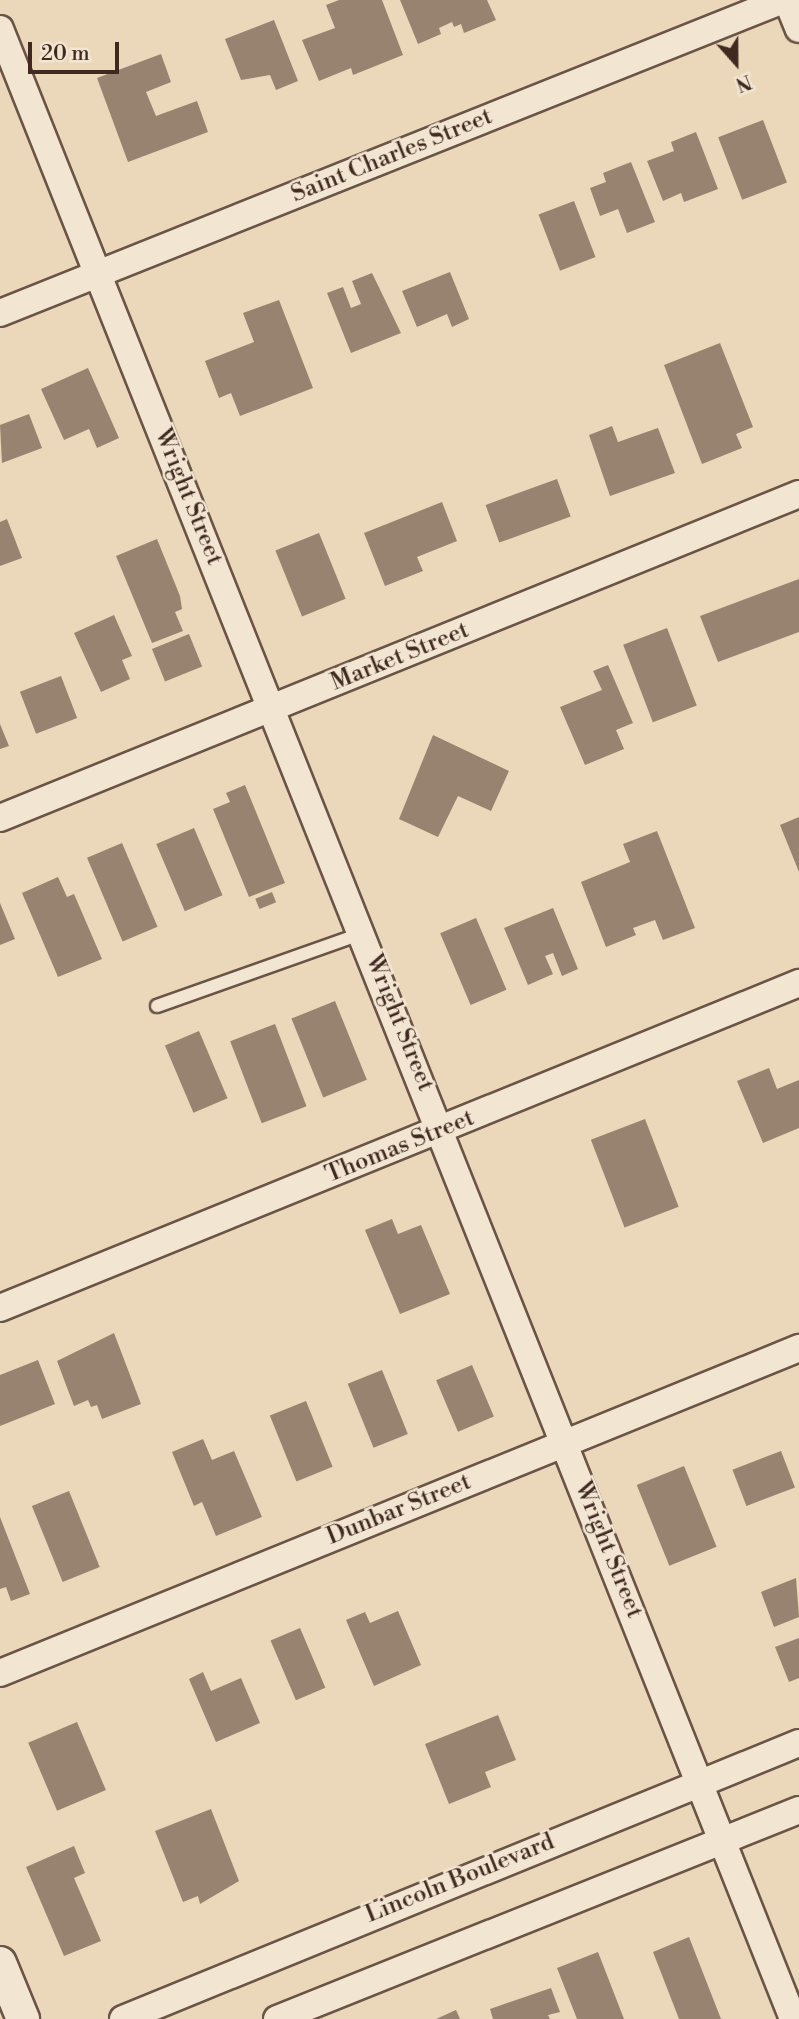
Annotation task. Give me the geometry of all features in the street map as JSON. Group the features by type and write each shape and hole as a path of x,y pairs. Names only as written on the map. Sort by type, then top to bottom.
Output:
{"street":[{"path":"785,0 799,29"},
{"name":"Saint Charles Street","path":"0,313 785,0"},
{"name":"Wright Street","path":"0,29 442,1131 793,2019"},
{"name":"Market Street","path":"0,818 799,494"},
{"name":"Thomas Street","path":"0,1308 799,984"},
{"name":"Dunbar Street","path":"0,1673 799,1348"},
{"name":"Lincoln Boulevard","path":"123,2019 799,1743"},
{"path":"277,2019 799,1810"},
{"path":"0,1963 23,2019"}],"lane":[{"path":"157,1006 363,933"}],"building":[{"path":"339,0 382,0 403,55 353,75 351,68 319,81 302,40 335,28 326,5"},
{"path":"400,0 487,0 496,20 464,33 461,24 454,27 452,22 439,28 441,34 418,44"},
{"path":"274,20 298,81 276,90 270,75 241,80 225,39"},
{"path":"161,54 171,82 146,92 156,116 197,101 208,132 128,162 97,78"},
{"path":"763,120 787,183 742,200 718,137"},
{"path":"696,132 718,189 684,202 681,193 663,201 647,161 674,151 671,142"},
{"path":"631,162 655,222 627,233 618,209 600,216 590,188 606,182 603,173"},
{"path":"574,201 596,257 560,271 539,215"},
{"path":"450,272 469,319 452,327 447,314 417,327 402,291"},
{"path":"372,273 401,333 351,353 327,293 343,287 351,308 361,304 352,281"},
{"path":"279,300 313,388 240,416 231,393 219,398 205,361 254,342 243,313"},
{"path":"720,343 753,427 736,434 742,448 702,464 664,365"},
{"path":"88,368 119,438 97,448 89,429 64,440 41,389"},
{"path":"29,414 42,448 2,463 0,425"},
{"path":"612,426 618,442 658,428 675,473 610,496 589,435"},
{"path":"557,479 571,517 499,543 486,505"},
{"path":"442,502 457,541 417,557 423,571 385,586 364,533"},
{"path":"7,519 22,558 0,566 0,522"},
{"path":"319,533 346,599 302,616 275,551"},
{"path":"157,539 180,596 182,609 175,612 183,631 152,643 116,556"},
{"path":"799,579 799,632 718,662 700,616"},
{"path":"114,615 132,656 122,660 130,679 101,692 74,633"},
{"path":"667,628 697,705 653,722 623,645"},
{"path":"189,634 202,666 165,681 152,649"},
{"path":"608,665 633,723 616,730 624,749 585,765 560,707 602,690 593,671"},
{"path":"61,676 77,718 36,734 20,692"},
{"path":"0,724 9,746 0,749"},
{"path":"433,735 509,771 491,811 458,796 438,837 399,819"},
{"path":"245,785 285,883 249,897 213,809 230,802 226,793"},
{"path":"799,817 799,872 780,825"},
{"path":"194,828 223,895 185,911 156,844"},
{"path":"657,831 695,928 663,940 655,920 633,928 636,935 606,947 581,882 630,862 623,844"},
{"path":"122,843 158,927 123,942 87,858"},
{"path":"58,877 67,897 74,894 102,959 58,977 22,893"},
{"path":"272,892 276,902 259,909 255,899"},
{"path":"0,903 15,939 0,945"},
{"path":"553,908 578,969 562,976 553,953 545,956 553,974 528,985 504,928"},
{"path":"476,918 506,990 471,1005 440,933"},
{"path":"335,1001 367,1080 323,1097 291,1019"},
{"path":"275,1024 307,1106 262,1123 230,1041"},
{"path":"199,1031 228,1098 193,1113 165,1045"},
{"path":"769,1068 777,1089 799,1080 799,1128 763,1143 737,1081"},
{"path":"645,1119 679,1207 625,1228 591,1140"},
{"path":"392,1219 398,1234 421,1225 450,1294 400,1314 365,1230"},
{"path":"114,1333 141,1404 102,1419 97,1405 91,1407 88,1400 74,1406 57,1361"},
{"path":"38,1360 55,1404 0,1426 0,1375"},
{"path":"472,1365 494,1417 458,1432 436,1380"},
{"path":"382,1370 408,1434 374,1448 348,1384"},
{"path":"306,1401 333,1467 296,1481 270,1416"},
{"path":"203,1439 212,1460 234,1451 262,1517 216,1536 202,1502 194,1506 172,1452"},
{"path":"781,1451 795,1487 746,1506 732,1470"},
{"path":"684,1466 717,1547 669,1566 637,1485"},
{"path":"69,1491 100,1567 63,1582 32,1506"},
{"path":"0,1517 30,1594 11,1601 6,1587 0,1589"},
{"path":"796,1578 799,1617 774,1627 761,1592"},
{"path":"398,1611 421,1665 374,1686 346,1620 365,1612 370,1623"},
{"path":"300,1628 325,1688 296,1700 271,1641"},
{"path":"799,1638 799,1678 789,1682 775,1647"},
{"path":"203,1672 211,1691 241,1678 260,1723 216,1742 189,1679"},
{"path":"498,1715 516,1760 485,1772 491,1787 449,1804 425,1744"},
{"path":"77,1722 106,1790 57,1811 28,1743"},
{"path":"211,1809 239,1881 200,1904 198,1896 183,1902 155,1831"},
{"path":"74,1846 85,1873 74,1878 101,1941 64,1956 26,1867"},
{"path":"689,1937 721,2019 679,2019 653,1952"},
{"path":"598,1952 624,2019 577,2019 557,1968"},
{"path":"551,1988 560,2012 548,2015 550,2019 493,2019 490,2009"},
{"path":"456,2010 460,2019 436,2019"}]}
